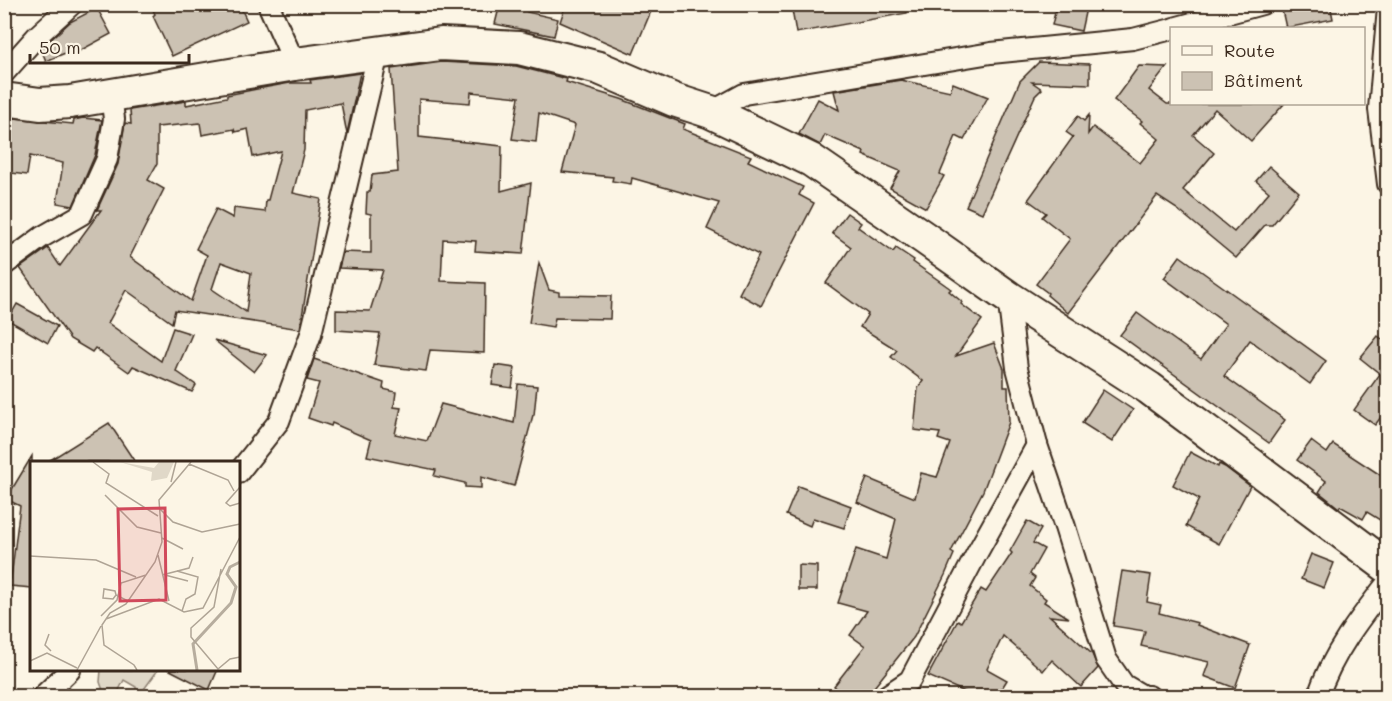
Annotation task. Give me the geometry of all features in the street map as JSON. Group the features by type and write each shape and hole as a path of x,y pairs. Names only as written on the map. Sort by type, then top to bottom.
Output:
{"main road":[{"path":"4,99 40,104 70,102 294,64 441,44 519,48 599,68 674,100 711,112 811,160 1008,297 1149,388 1388,567"}],"street":[{"path":"4,73 37,36 72,4"},
{"path":"268,4 294,64"},
{"path":"1179,27 1236,8 1262,4"},
{"path":"1388,8 1378,109 1388,184"},
{"path":"711,112 744,94 991,53 1133,39 1170,30"},
{"path":"240,470 279,421 311,334 378,54"},
{"path":"4,265 42,237 82,214 107,159 114,119 111,95"},
{"path":"1008,297 1017,368 1037,445 1106,659 1124,685 1143,696 1149,696"},
{"path":"886,696 910,680 1037,445"},
{"path":"1318,696 1325,674 1356,623 1388,582"},
{"path":"43,696 68,671"}],"shaded area":[{"path":"101,671 157,671 139,696 136,696 136,687 124,680 116,696 105,696 100,682"}],"building":[{"path":"150,4 239,4 247,21 172,56 153,16 155,14"},
{"path":"500,4 529,4 527,12 558,19 554,36 495,24"},
{"path":"566,4 654,4 633,54 560,22"},
{"path":"791,4 906,4 907,13 796,33"},
{"path":"1057,4 1072,4 1086,8 1081,31 1052,25"},
{"path":"1330,4 1333,19 1286,27 1282,10"},
{"path":"97,8 111,34 72,55 70,51 46,61 41,49 70,22"},
{"path":"442,62 516,66 567,79 566,82 621,99 685,124 683,129 751,156 748,161 803,187 799,195 814,203 761,306 739,294 759,255 707,229 719,203 632,178 631,184 612,181 613,177 562,172 575,125 539,113 536,142 512,139 519,97 471,92 470,103 419,99 419,137 502,146 501,191 531,183 523,254 475,251 476,241 443,239 441,281 485,283 484,353 430,350 426,371 374,365 380,333 336,330 336,310 370,311 383,270 339,268 343,252 371,253 371,214 366,213 367,192 370,192 372,175 398,172 391,69"},
{"path":"1039,62 1090,64 1090,84 1032,82 1042,89 1035,96 982,213 966,206 1020,81"},
{"path":"1139,66 1167,67 1149,90 1170,105 1283,105 1251,141 1215,109 1193,135 1214,153 1183,190 1234,232 1269,192 1256,181 1269,166 1299,192 1272,225 1265,225 1236,258 1177,209 1157,196 1068,313 1036,284 1070,239 1042,217 1046,213 1028,200 1073,137 1066,132 1078,116 1084,121 1089,115 1088,134 1093,127 1140,163 1159,139 1140,123 1142,121 1114,100"},
{"path":"360,73 347,134 341,103 305,110 304,150 293,193 321,199 300,329 175,310 172,323 126,290 108,323 161,361 173,328 192,334 176,371 196,385 192,392 133,366 129,372 95,348 92,352 70,339 20,268 48,248 60,266 101,210 97,210 118,164 125,123 131,124 130,110 186,101 186,105 290,83 311,83 310,80","holes":["200,123 202,135 234,129 235,132 248,129 253,157 281,151 268,200 266,200 265,212 234,208 233,218 216,209 196,249 207,255 191,301 130,257 164,189 148,180 157,164 157,127","221,262 251,273 246,312 212,289"]},
{"path":"901,80 950,91 953,83 988,97 964,140 956,136 940,174 944,176 926,208 890,188 900,171 825,135 820,145 799,134 818,99 839,110 834,91"},
{"path":"4,117 73,124 74,120 83,118 102,120 95,155 73,206 57,203 63,163 30,156 27,175 4,172"},
{"path":"847,213 861,223 858,227 893,252 896,248 914,260 913,262 951,289 949,291 962,302 961,304 982,320 956,356 994,343 1004,369 1004,387 1008,387 1009,422 983,491 951,552 954,554 945,575 914,637 867,696 846,696 834,686 865,646 850,635 867,611 838,603 856,549 886,559 896,519 857,502 867,478 915,498 921,473 937,477 950,443 938,439 940,433 914,430 918,388 923,381 891,357 897,350 860,327 868,314 826,283 851,247 832,233"},
{"path":"1180,256 1326,361 1310,384 1250,340 1224,376 1285,420 1269,443 1120,335 1137,313 1201,359 1226,324 1164,278"},
{"path":"539,263 549,290 559,292 559,295 611,296 610,319 555,318 553,327 529,323"},
{"path":"17,304 57,326 48,343 8,320"},
{"path":"1378,336 1388,344 1388,408 1375,425 1354,410 1380,374 1360,358"},
{"path":"214,340 267,355 254,372"},
{"path":"314,359 384,383 383,389 396,392 394,407 401,408 395,434 427,441 441,404 514,423 518,384 537,386 534,415 514,486 481,477 481,488 465,487 465,483 434,476 436,470 367,456 371,440 332,423 331,426 308,418 319,383 307,380"},
{"path":"495,365 515,368 512,388 492,385"},
{"path":"1103,390 1133,410 1112,442 1082,423"},
{"path":"109,423 134,461 49,461"},
{"path":"1311,441 1327,453 1333,444 1388,480 1388,525 1367,512 1363,519 1340,506 1339,508 1319,492 1326,481 1297,460"},
{"path":"1190,452 1218,467 1219,464 1225,467 1250,486 1219,544 1186,526 1199,499 1173,485"},
{"path":"32,456 32,461 30,461 30,588 10,586 20,506 6,499"},
{"path":"798,486 851,506 844,528 813,518 810,526 786,515"},
{"path":"1027,521 1041,529 1033,543 1044,549 1030,574 1035,578 1030,586 1046,599 1044,602 1069,618 1050,616 1092,654 1098,668 1081,687 1052,660 1043,671 1003,636 987,669 1007,680 997,696 974,696 928,676 958,620 961,622 981,589 986,592 1012,553 1010,551"},
{"path":"1311,554 1334,563 1324,588 1301,579"},
{"path":"798,565 817,566 817,590 798,590"},
{"path":"1122,571 1151,575 1147,602 1161,605 1159,613 1198,623 1197,625 1250,645 1235,688 1204,676 1209,662 1141,646 1145,631 1113,626"},
{"path":"172,671 217,671 209,690"}]}
